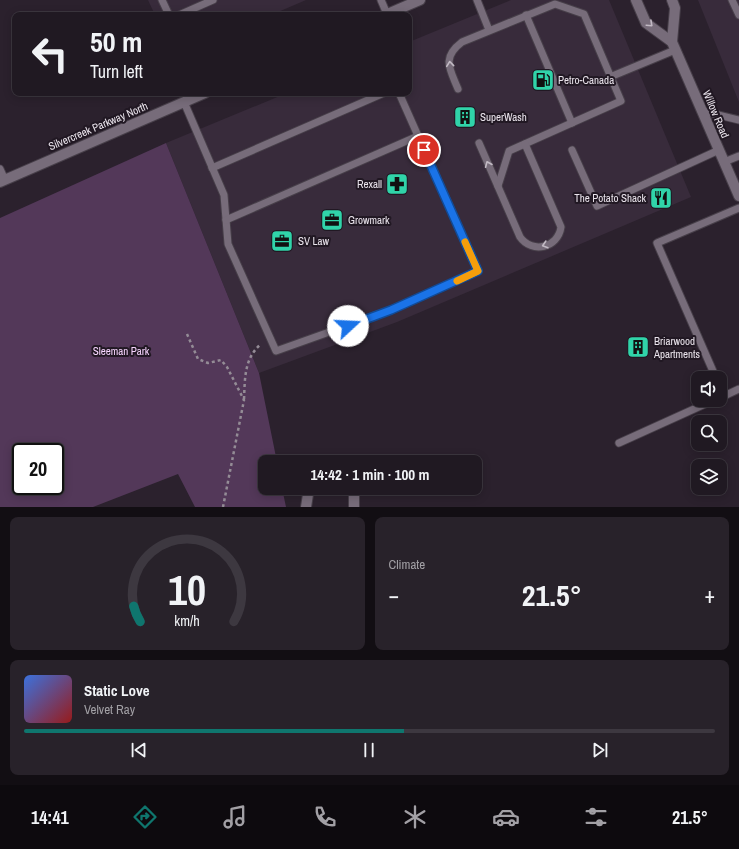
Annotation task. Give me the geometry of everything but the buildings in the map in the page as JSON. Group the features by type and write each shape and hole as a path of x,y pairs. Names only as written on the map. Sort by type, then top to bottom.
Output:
{"main road":[{"path":"393,12 420,0"},
{"name":"Willow Road","path":"636,0 646,23 674,46 739,196"},
{"path":"672,0 676,8 674,46"},
{"name":"Silvercreek Parkway North","path":"2,181 197,96"},
{"path":"306,507 308,495"},
{"path":"354,495 354,507"}],"lane":[{"path":"162,0 168,12"},
{"path":"186,12 213,0"},
{"path":"381,0 385,12"},
{"path":"477,0 489,30"},
{"path":"732,0 739,15"},
{"path":"458,89 449,66 449,56 453,48 462,42 555,4 584,14 621,101 508,151 498,186"},
{"path":"526,15 572,123"},
{"path":"610,77 674,46"},
{"path":"212,168 377,96"},
{"path":"184,102 224,195 228,244 276,351 391,310 478,271 400,96"},
{"path":"702,111 739,120"},
{"path":"226,220 418,136"},
{"path":"479,142 520,237 524,243 537,248 554,242 560,234 560,227 525,144"},
{"path":"572,150 597,206 719,150"},
{"path":"724,162 739,156"},
{"path":"0,169 2,181"},
{"path":"713,371 657,243 739,208"},
{"path":"727,394 739,389"},
{"path":"619,443 699,407"}],"path":[{"path":"187,334 198,360 208,364 221,360 227,367 244,400"},
{"path":"223,507 244,400 245,375 251,353 269,336"}],"shaded area":[{"path":"148,0 306,0 278,12 154,12"},
{"path":"511,0 609,0 691,197 397,322 259,373 166,143 280,96 412,96 412,41"},
{"path":"698,0 739,0 739,102"}],"green space":[{"name":"Sleeman Park","path":"166,143 259,373 276,455 258,455 258,495 283,495 286,507 195,507 178,474 93,507 0,507 0,218"}],"slow traffic":[{"path":"457,281 478,271 465,242"}],"place":[{"name":"Petro-Canada","path":"543,80"},
{"name":"SuperWash","path":"465,117"},
{"name":"Rexall","path":"397,184"},
{"name":"The Potato Shack","path":"661,198"},
{"name":"Growmark","path":"332,220"},
{"name":"SV Law","path":"282,241"},
{"name":"Briarwood Apartments","path":"638,347"}],"route":[{"path":"348,326 391,310 478,271 424,150"}]}
